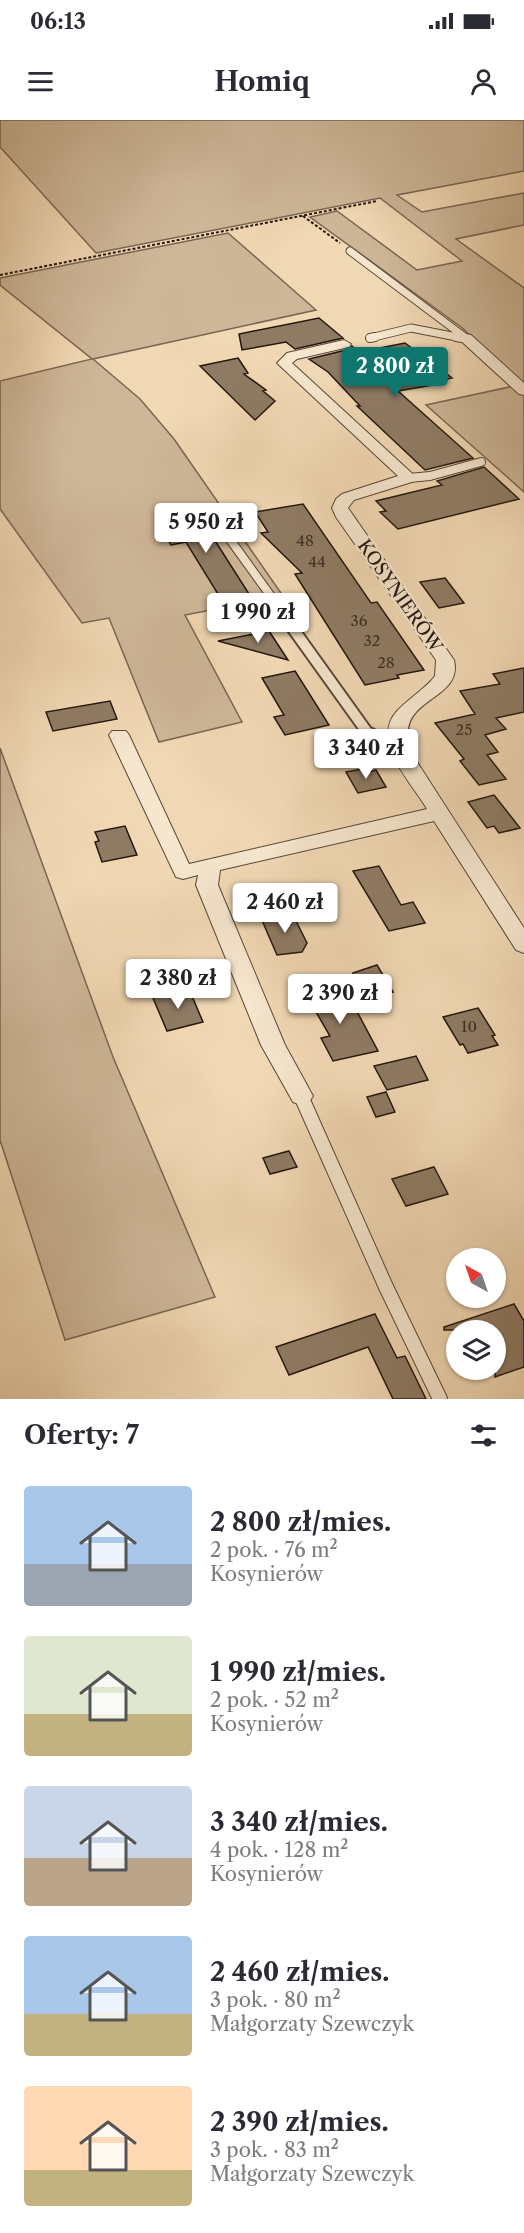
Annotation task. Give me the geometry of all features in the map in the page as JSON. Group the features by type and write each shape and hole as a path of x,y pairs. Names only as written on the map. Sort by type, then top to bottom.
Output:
{"street":[{"path":"466,338 524,391"},
{"path":"344,344 292,356 284,363 408,478"},
{"name":"KOSYNIERÓW","path":"408,478 348,497 342,501 340,508 344,517 444,658 445,677 402,716 396,728 396,737 439,813 524,945"},
{"path":"119,735 183,872 439,813"},
{"path":"212,865 207,885 273,1045 301,1096"}],"lane":[{"path":"350,251 466,338"},
{"path":"370,338 411,328 466,338"},
{"path":"408,478 430,476 481,462"},
{"path":"229,538 368,732 401,749"},
{"path":"301,1096 386,1287 440,1399"}],"path":[{"path":"0,275 377,201"},
{"path":"302,215 350,251"}],"shaded area":[{"path":"0,120 524,120 524,171 397,195 422,212 524,193 524,225 456,239 524,288 524,384 461,327 310,217 337,211 417,270 462,261 380,198 96,253 0,147"},
{"path":"228,233 316,310 93,359 140,399 174,439 283,596 185,615 242,722 159,742 109,618 82,623 0,509 0,381 92,359 0,285 0,278"},
{"path":"514,386 524,395 524,492 426,405"},
{"path":"0,748 113,1057 215,1297 65,1340 0,1140"}],"building":[{"path":"319,318 343,338 295,349 286,342 242,350 239,334"},
{"path":"405,343 452,378 431,383 433,385 398,391 473,458 425,470 357,406 360,406 328,372 309,359 350,349 352,346 359,352"},
{"path":"238,358 248,373 244,374 266,390 263,391 275,401 255,420 200,366"},
{"path":"484,467 519,499 398,529 380,512 386,511 376,501 442,485 437,481"},
{"path":"303,504 371,603 377,602 424,670 397,675 399,678 365,685 295,574 302,573 261,533 268,532 255,512"},
{"path":"200,516 249,594 221,599 186,542 171,545 158,523"},
{"path":"445,578 464,603 439,608 420,582"},
{"path":"269,631 288,660 218,641"},
{"path":"524,668 524,712 496,718 506,729 485,735 498,752 487,755 506,779 479,785 460,761 464,759 435,723 475,714 460,691 500,684 493,674"},
{"path":"295,671 329,725 285,735 274,717 284,715 262,678"},
{"path":"110,701 117,719 53,731 46,712"},
{"path":"367,768 369,772 376,770 386,787 358,793 346,772"},
{"path":"494,795 520,828 499,833 494,826 487,828 468,802"},
{"path":"125,826 137,855 102,862 95,842 99,841 95,832"},
{"path":"379,866 401,905 413,902 425,923 389,931 353,871"},
{"path":"291,911 307,943 302,952 277,955 261,918"},
{"path":"377,965 393,992 364,1000 353,973"},
{"path":"326,981 341,1010 353,1004 378,1051 333,1061 321,1038 330,1036 302,988"},
{"path":"189,989 203,1022 167,1031 153,998"},
{"path":"478,1008 495,1035 492,1036 498,1045 468,1053 463,1044 460,1045 443,1017"},
{"path":"416,1056 428,1080 387,1090 374,1066"},
{"path":"386,1092 395,1112 376,1117 367,1097"},
{"path":"289,1151 297,1167 270,1174 263,1158"},
{"path":"434,1167 448,1194 406,1206 392,1179"},
{"path":"514,1304 524,1321 524,1367 506,1373 506,1320 465,1320"},
{"path":"375,1314 397,1358 405,1356 426,1399 393,1399 368,1347 289,1375 276,1347"}]}
